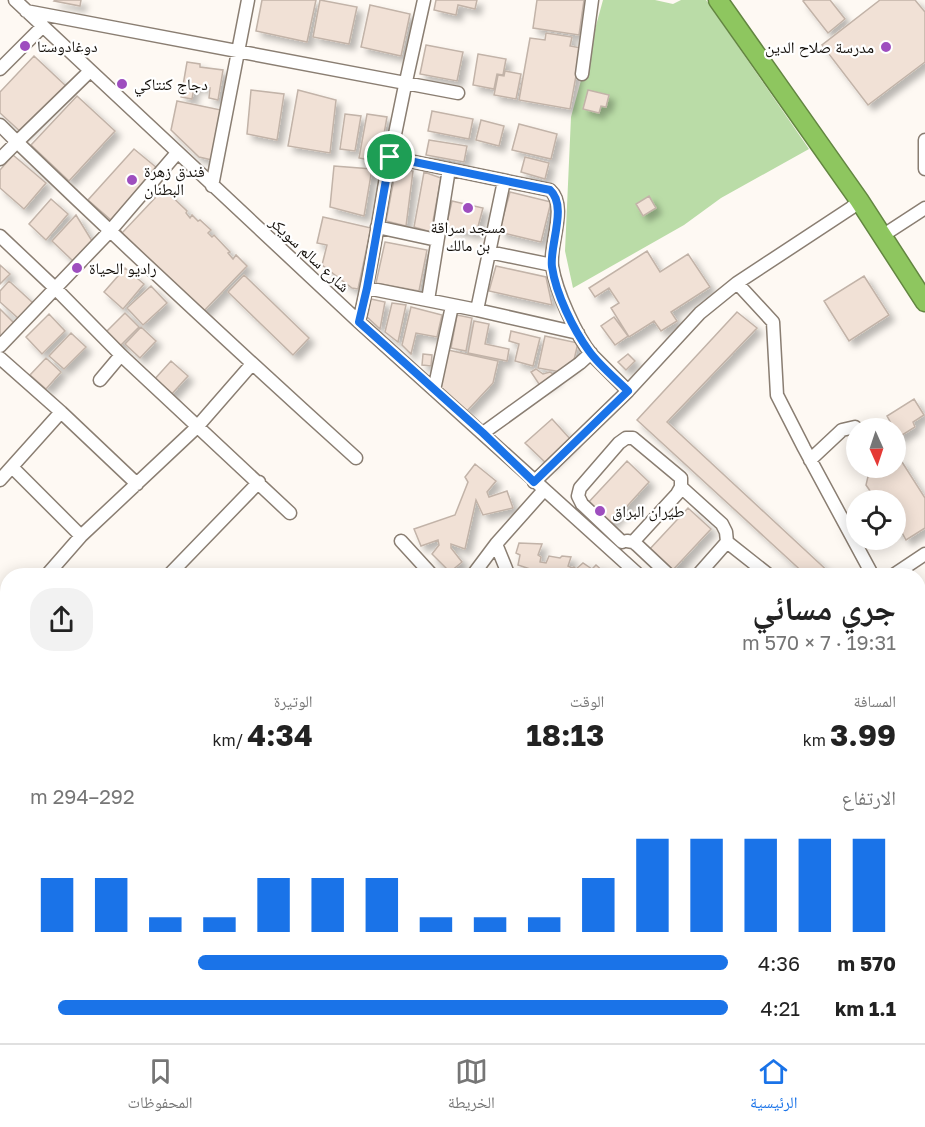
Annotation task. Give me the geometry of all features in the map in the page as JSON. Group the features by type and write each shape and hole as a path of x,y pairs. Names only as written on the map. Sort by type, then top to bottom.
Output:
{"highway":[{"path":"718,0 859,200 925,280"},
{"path":"733,0 887,233 925,302"}],"street":[{"name":"شارع سالم سويكر","path":"15,0 359,322 631,568"},
{"path":"213,186 248,0"},
{"path":"359,322 390,157 424,0"},
{"path":"582,74 592,0"},
{"path":"26,11 458,93"},
{"path":"0,69 42,27"},
{"path":"0,159 90,71"},
{"path":"0,125 252,364 356,458"},
{"path":"925,140 925,169"},
{"path":"0,346 110,231 177,153"},
{"path":"390,157 550,190 555,194 558,206 552,265 562,298 578,333 591,353 628,391"},
{"path":"428,300 449,169"},
{"path":"477,310 504,181"},
{"path":"478,568 539,486 700,313 737,283 851,208 859,200"},
{"path":"887,233 925,208"},
{"path":"377,227 437,240"},
{"path":"0,236 121,355 290,513"},
{"path":"489,252 552,265"},
{"path":"737,283 773,322 777,395 869,568"},
{"path":"367,288 578,333"},
{"path":"434,390 452,306"},
{"path":"483,433 591,353"},
{"path":"100,380 121,355"},
{"path":"0,358 137,484"},
{"path":"53,568 81,536 197,427 252,364"},
{"path":"0,480 61,412"},
{"path":"810,460 842,430 846,429"},
{"path":"612,551 627,542 677,494 681,487 681,478 633,438 626,438 619,443 580,488 578,496 582,504 627,542 660,568"},
{"path":"12,467 81,536"},
{"path":"176,568 259,482"},
{"path":"681,487 722,524 727,542 758,568"},
{"path":"401,541 426,568"},
{"path":"705,568 727,542"},
{"path":"496,544 506,568"},
{"path":"904,568 925,554"}],"green space":[{"path":"603,0 655,0 673,4 681,0 706,0 809,149 721,198 684,225 573,288 565,251 571,117"}],"building":[{"path":"55,0 81,0 80,6"},
{"path":"262,0 316,0 307,42 256,31"},
{"path":"320,0 357,7 349,44 313,37"},
{"path":"436,0 477,0 475,9 458,5 456,15 434,10"},
{"path":"537,0 584,0 579,35 533,28"},
{"path":"830,0 845,19 828,33 803,1"},
{"path":"880,0 915,0 925,12 925,62 868,105 822,45"},
{"path":"370,5 410,14 401,56 361,47"},
{"path":"546,33 572,37 570,46 581,48 570,109 519,100 530,38 545,40"},
{"path":"426,45 463,52 457,81 420,74"},
{"path":"478,54 506,59 503,75 497,74 494,89 473,85"},
{"path":"34,56 67,87 23,134 0,113 0,92"},
{"path":"187,62 200,64 200,67 223,70 218,100 209,98 210,88 194,86 192,99 181,97"},
{"path":"505,71 521,74 516,99 494,95 498,75 504,76"},
{"path":"251,90 284,94 277,140 247,134"},
{"path":"298,90 336,100 330,153 288,146"},
{"path":"588,90 609,95 606,107 601,106 599,113 583,109"},
{"path":"77,96 115,131 69,181 31,145"},
{"path":"177,101 221,110 212,160 199,157 171,130"},
{"path":"432,111 473,119 469,139 428,131"},
{"path":"345,114 361,116 355,151 340,149"},
{"path":"367,114 387,117 379,162 359,158"},
{"path":"481,120 504,126 499,146 476,140"},
{"path":"519,124 557,134 551,159 512,150"},
{"path":"429,140 467,146 464,162 426,155"},
{"path":"134,149 157,168 111,220 88,200"},
{"path":"13,155 46,183 24,209 0,188 0,170"},
{"path":"525,157 549,163 545,179 521,172"},
{"path":"334,166 372,169 364,216 330,207"},
{"path":"396,168 413,171 406,226 386,221"},
{"path":"424,172 441,178 431,232 414,227"},
{"path":"163,188 187,211 190,218 192,215 211,230 208,233 212,237 214,235 230,252 228,253 233,259 236,255 247,266 201,314 117,235 121,231 122,233 155,198 153,196"},
{"path":"510,192 551,202 541,242 499,232"},
{"path":"649,196 656,208 643,216 636,204"},
{"path":"51,199 68,214 46,240 29,224"},
{"path":"452,201 483,208 476,234 446,227"},
{"path":"76,215 92,241 73,261 52,241"},
{"path":"323,217 371,228 358,289 352,288 322,265 327,245 317,243"},
{"path":"385,242 427,250 419,291 376,283"},
{"path":"647,251 660,272 688,254 710,287 671,312 677,321 661,331 654,321 629,337 611,308 619,303 609,288 595,297 589,288"},
{"path":"0,265 10,274 0,284"},
{"path":"496,266 546,277 552,305 489,291"},
{"path":"125,268 144,284 123,309 104,292"},
{"path":"244,275 309,338 293,355 228,292"},
{"path":"864,276 889,315 849,341 824,301"},
{"path":"9,281 33,303 18,318 0,302 0,291"},
{"path":"151,286 167,303 143,325 127,308"},
{"path":"371,299 385,302 380,329 366,316"},
{"path":"392,303 406,305 398,342 385,332"},
{"path":"411,307 442,315 437,337 416,333 411,354 402,345"},
{"path":"0,309 14,323 0,337"},
{"path":"737,312 757,328 667,422 824,568 798,568 637,420"},
{"path":"125,313 139,327 120,346 106,332"},
{"path":"49,314 65,331 42,354 26,337"},
{"path":"457,315 472,318 466,351 451,348"},
{"path":"614,317 628,336 615,345 601,326"},
{"path":"474,321 489,324 485,344 509,349 507,361 468,353"},
{"path":"141,327 156,341 140,358 125,344"},
{"path":"511,331 540,338 533,366 515,361 519,344 509,341"},
{"path":"71,333 86,347 64,369 49,356"},
{"path":"545,336 578,343 573,364 561,372 538,368"},
{"path":"448,350 498,361 493,383 466,412 440,387"},
{"path":"423,354 432,355 431,366 422,365"},
{"path":"628,354 635,361 626,370 618,362"},
{"path":"46,358 61,372 46,389 30,375"},
{"path":"171,361 188,376 170,396 153,381"},
{"path":"536,369 543,374 550,372 557,377 541,387 531,372"},
{"path":"914,399 924,415 913,422 915,427 906,433 906,418 888,418 887,416"},
{"path":"552,419 572,441 548,465 525,443"},
{"path":"627,461 649,482 610,525 587,504"},
{"path":"475,464 496,481 487,492 489,497 507,491 513,508 483,515 476,500 465,549 451,544 451,548 462,562 455,568 446,568 432,554 439,545 438,540 421,546 414,529 455,515 468,482 465,477"},
{"path":"906,468 925,498 925,528 906,540 906,490 869,490 866,485 868,478 906,478"},
{"path":"688,508 711,529 675,568 667,568 648,551"},
{"path":"519,543 542,544 538,555 541,557 540,562 546,563 549,556 571,557 568,566 572,568 527,568 518,565 520,555 516,553"},
{"path":"583,563 590,568 577,568"}],"place":[{"name":"دوغادوستا","path":"25,46"},
{"name":"مدرسة صلاح الدين","path":"886,47"},
{"name":"دجاج كنتاكي","path":"122,84"},
{"name":"فندق زهرة البطنان","path":"132,180"},
{"name":"مسجد سراقة بن مالك","path":"468,208"},
{"name":"راديو الحياة","path":"77,268"},
{"name":"طيران البراق","path":"600,511"}],"route":[{"path":"390,157 550,190 555,194 558,206 552,265 564,305 591,353 628,391 534,482 359,322 390,157"}]}
